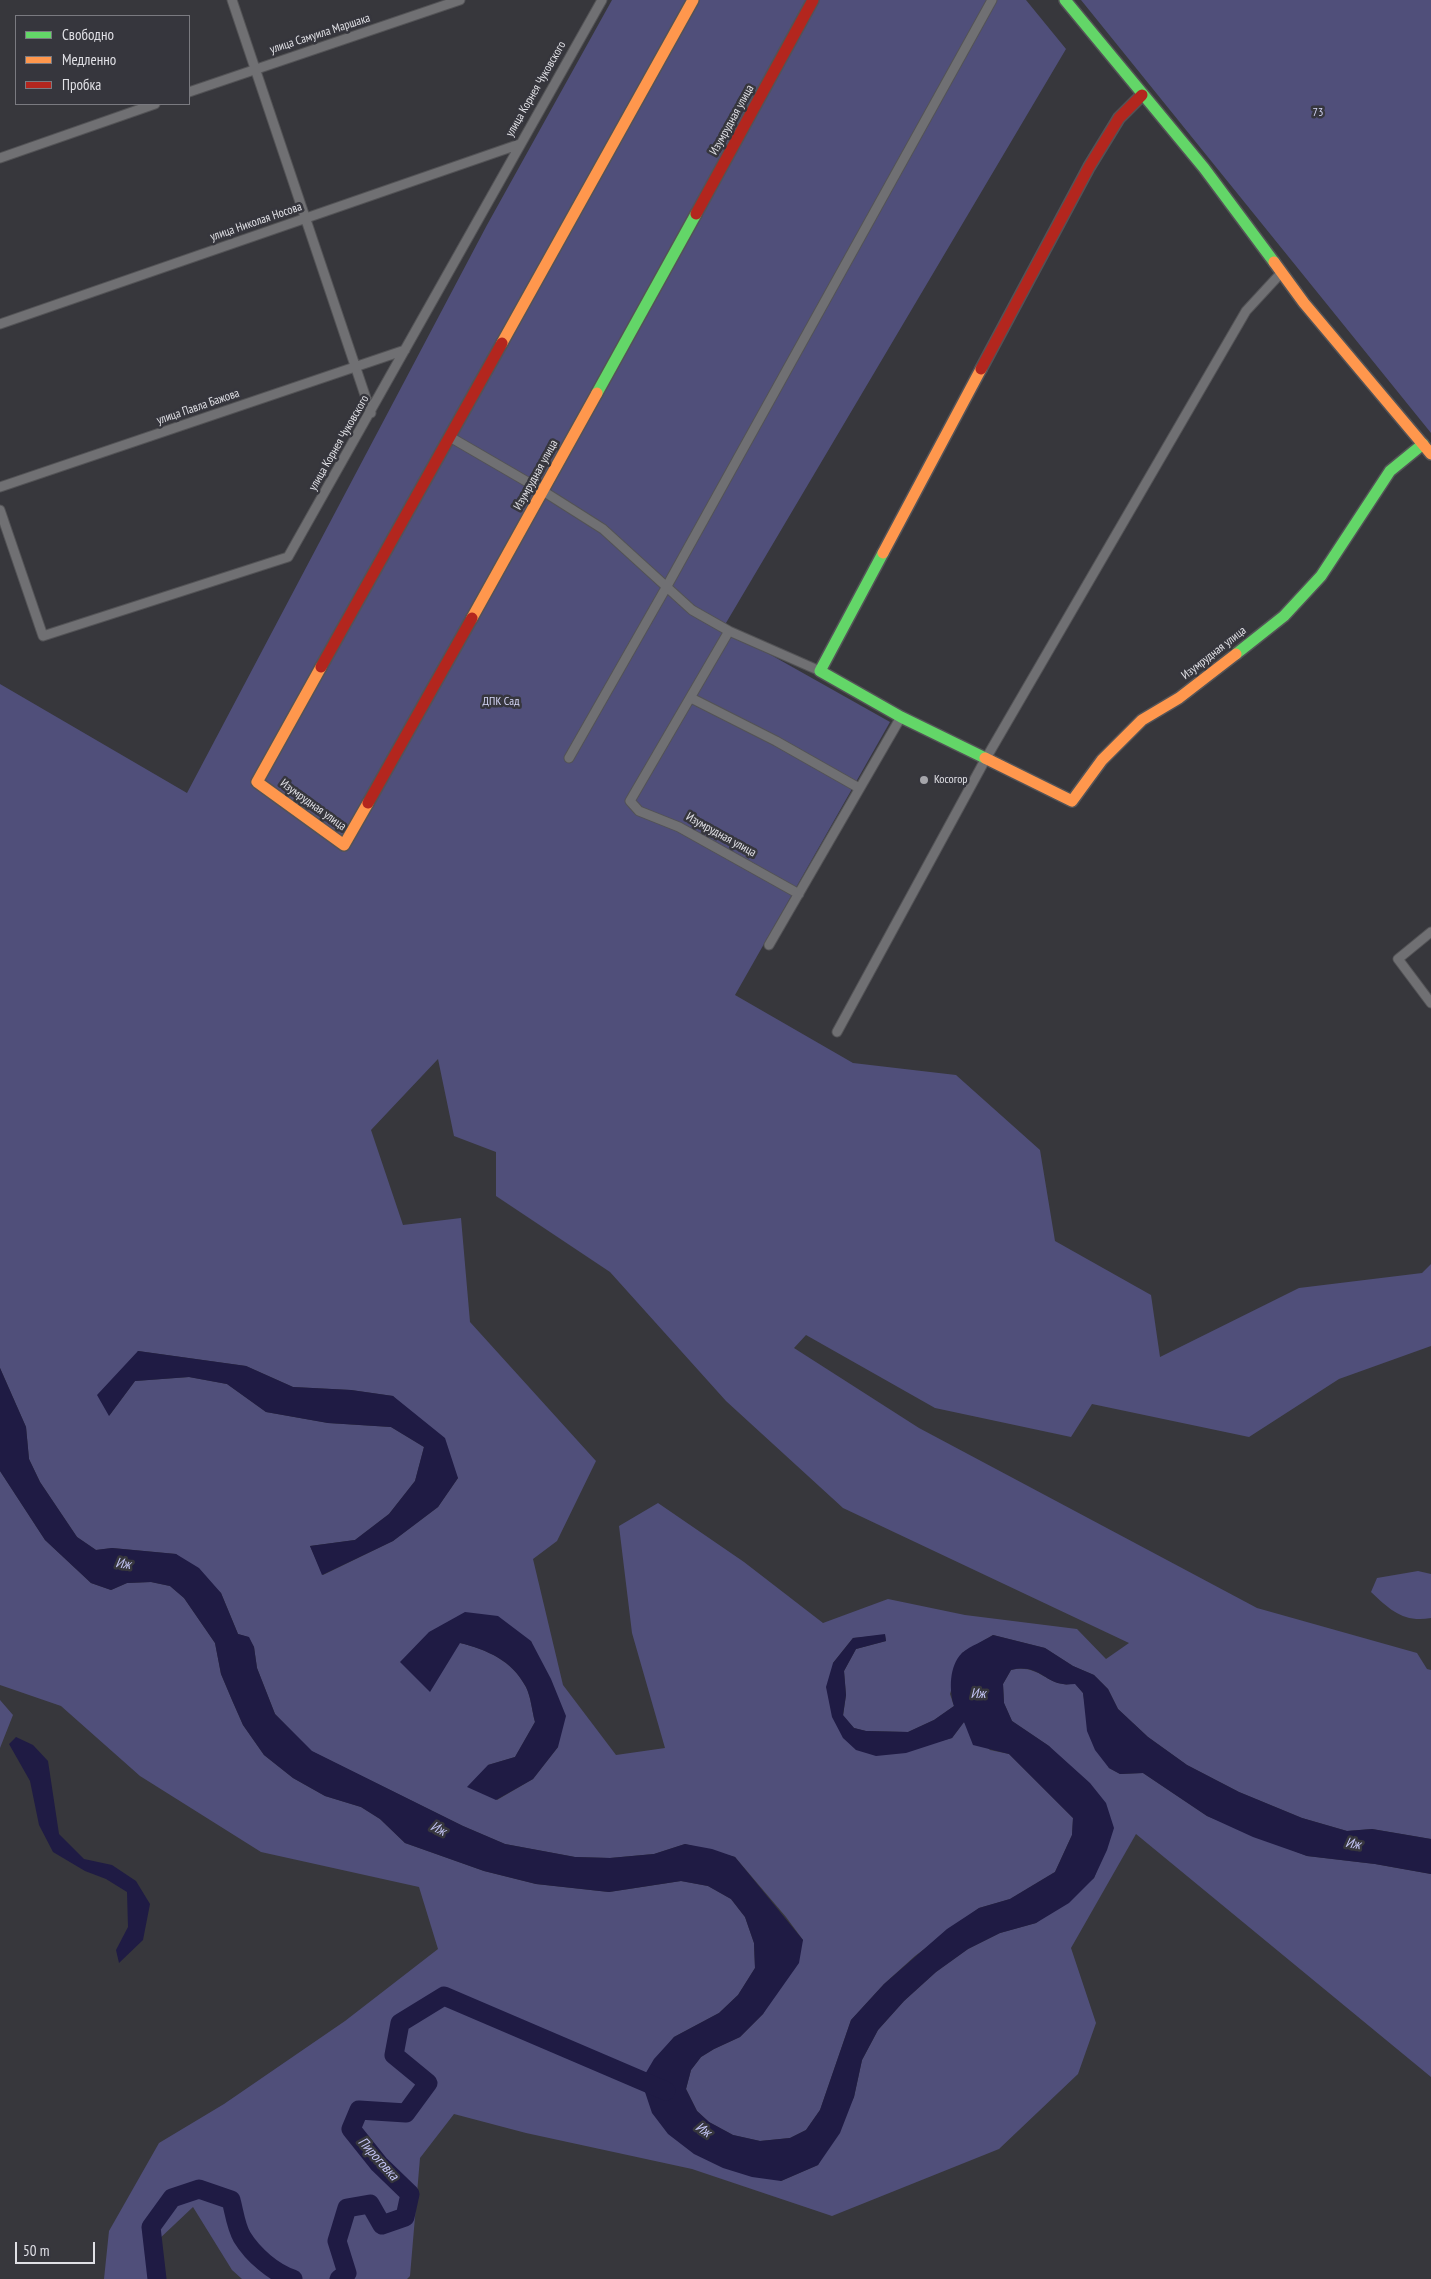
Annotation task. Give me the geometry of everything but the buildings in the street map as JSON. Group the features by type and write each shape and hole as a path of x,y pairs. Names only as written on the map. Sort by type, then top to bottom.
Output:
{"street":[{"path":"232,0 371,413"},
{"name":"улица Самуила Маршака","path":"190,92 460,0"},
{"name":"улица Корнея Чуковского","path":"0,510 43,636 288,557 371,413 602,0"},
{"name":"Изумрудная улица","path":"693,0 257,782 344,845 543,491 813,0"},
{"path":"568,758 667,586 992,0"},
{"path":"1065,0 1204,168 1304,303 1431,454"},
{"path":"450,437 543,491 603,529 692,610 729,631 820,671 1089,166 1116,124 1135,99 1142,95"},
{"path":"0,158 152,105"},
{"name":"улица Николая Носова","path":"0,324 520,144"},
{"path":"837,1032 985,760 1246,311 1282,272"},
{"name":"улица Павла Бажова","path":"0,487 405,350"},
{"name":"Изумрудная улица","path":"820,671 901,717 985,760 1072,801 1102,760 1142,720 1180,698 1284,616 1321,576 1390,471 1423,444"},
{"name":"Изумрудная улица","path":"729,631 630,801 639,811 679,827 798,894"},
{"path":"691,698 776,741 859,788"},
{"path":"769,945 901,717"},
{"path":"1431,932 1398,959 1431,1003"}],"green space":[{"name":"ДПК Сад","path":"612,0 1026,0 1066,49 723,628 890,722 735,995 853,1063 956,1075 1040,1150 1055,1241 1151,1295 1160,1357 1299,1288 1422,1273 1431,1264 1431,1346 1339,1379 1249,1437 1092,1404 1071,1437 935,1408 806,1335 794,1348 919,1428 1257,1608 1417,1653 1427,1669 1431,1670 1431,1839 1372,1829 1347,1831 1302,1818 1239,1792 1187,1765 1148,1737 1118,1709 1108,1689 1094,1675 1073,1666 1045,1648 993,1635 962,1653 950,1694 954,1706 934,1720 908,1732 866,1731 854,1728 843,1716 846,1695 844,1671 856,1649 886,1641 885,1635 853,1638 833,1663 843,1738 936,1742 952,1738 964,1722 990,1750 1009,1754 1073,1818 1072,1835 1055,1872 1010,1899 979,1908 915,1956 884,1984 851,2020 820,2110 806,2130 790,2138 760,2141 733,2135 709,2122 697,2111 686,2089 691,2070 701,2057 740,2037 763,2014 803,1940 735,1857 685,1844 654,1854 610,1858 575,1857 505,1844 463,1826 311,1751 275,1714 257,1668 254,1647 248,1637 238,1634 221,1593 176,1554 112,1548 96,1550 77,1537 40,1482 29,1459 26,1427 0,1368 0,684 187,793 487,225","holes":["438,1059 454,1136 496,1152 496,1196 610,1272 726,1401 843,1508 1129,1643 1106,1659 1077,1629 965,1615 888,1599 823,1623 744,1562 658,1503 619,1526 632,1633 665,1748 616,1755 563,1685 533,1559 557,1541 596,1461 470,1322 461,1218 403,1225 371,1130","138,1351 246,1366 293,1387 351,1390 393,1396 458,1478 438,1507 393,1541 323,1575 310,1546 355,1540 389,1514 415,1481 424,1447 391,1427 328,1423 266,1412 227,1384 189,1377 135,1381 109,1416","531,1641 558,1747 533,1779 497,1800 488,1765 515,1757 535,1722 530,1700 526,1687 514,1670 506,1663 480,1649 460,1643"]},
{"name":"73","path":"1081,0 1431,0 1431,433"},
{"path":"0,1471 45,1540 91,1583 111,1590 127,1583 151,1582 170,1586 184,1598 215,1643 221,1674 243,1725 264,1755 293,1778 325,1796 361,1807 380,1819 405,1843 484,1871 536,1884 609,1892 681,1881 708,1886 731,1899 745,1917 754,1943 755,1968 738,1995 719,2013 674,2037 644,2076 781,2181 818,2165 854,2097 862,2060 878,2030 904,2001 936,1972 968,1949 1000,1933 1036,1923 1094,1878 1113,1828 1049,1746 1012,1721 1004,1703 1003,1684 1011,1670 1028,1669 1057,1683 1075,1683 1083,1693 1086,1711 1109,1768 1120,1774 1143,1773 1207,1816 1307,1856 1375,1864 1431,1874 1431,2077 1136,1834 1071,1948 1096,2023 1078,2074 999,2149 832,2216 692,2169 526,2133 454,2114 420,2158 410,2276 407,2279 242,2279 232,2270 193,2207 157,2241 162,2279 104,2279 109,2231 159,2143 224,2104 345,2021 438,1949 419,1887 261,1852 140,1776 61,1706 0,1685"},
{"path":"1418,1571 1431,1574 1431,1618 1413,1619 1398,1614 1371,1592 1377,1578"},
{"path":"0,1700 13,1715 0,1748"}],"water":[{"path":"138,1351 246,1366 293,1387 351,1390 393,1396 445,1438 458,1478 438,1507 393,1541 322,1575 310,1546 355,1540 389,1514 415,1481 424,1447 391,1427 328,1423 266,1412 227,1384 189,1377 135,1381 109,1416 97,1395"},
{"name":"Иж","path":"0,1368 26,1427 29,1459 40,1482 77,1537 96,1550 112,1548 176,1554 199,1568 221,1593 238,1634 249,1637 254,1647 257,1668 275,1714 312,1751 463,1826 505,1844 575,1857 610,1858 654,1854 685,1844 712,1849 735,1857 803,1940 799,1963 763,2014 740,2037 701,2057 691,2070 686,2089 697,2111 709,2122 733,2135 760,2141 790,2138 806,2130 820,2110 851,2020 884,1984 947,1929 979,1908 1010,1899 1055,1872 1072,1835 1073,1818 1009,1754 973,1745 964,1722 952,1738 906,1753 876,1756 856,1750 843,1738 832,1717 826,1687 833,1663 853,1638 885,1634 886,1641 856,1649 844,1671 846,1695 843,1715 854,1728 866,1731 908,1732 934,1720 954,1706 951,1693 951,1678 958,1658 965,1650 993,1635 1045,1648 1073,1666 1094,1675 1108,1689 1118,1709 1148,1737 1187,1765 1239,1792 1302,1818 1347,1831 1372,1829 1431,1839 1431,1874 1375,1864 1307,1856 1253,1837 1207,1816 1143,1773 1120,1774 1109,1768 1095,1750 1087,1731 1083,1693 1075,1684 1057,1683 1028,1669 1011,1670 1003,1684 1004,1703 1012,1721 1049,1746 1090,1783 1106,1803 1114,1828 1107,1850 1094,1878 1069,1903 1036,1923 1000,1933 968,1949 936,1972 904,2001 878,2030 862,2060 854,2097 840,2133 818,2165 781,2181 752,2177 723,2168 694,2154 668,2134 652,2113 644,2089 644,2076 654,2059 674,2037 719,2013 738,1995 755,1968 754,1943 745,1917 731,1899 708,1886 681,1881 609,1892 536,1884 484,1871 405,1843 380,1819 361,1807 325,1796 293,1778 264,1755 243,1725 221,1674 215,1643 184,1598 170,1586 151,1582 127,1583 111,1590 91,1583 45,1540 0,1471"},
{"path":"465,1612 498,1616 531,1641 551,1679 566,1716 558,1747 533,1779 496,1800 467,1787 488,1765 515,1757 535,1722 528,1691 520,1678 514,1670 498,1658 480,1649 460,1643 430,1692 400,1662 429,1632"},
{"path":"16,1737 33,1745 48,1761 59,1834 84,1859 112,1865 136,1881 150,1904 143,1940 119,1963 116,1950 128,1927 127,1892 53,1852 39,1825 30,1781 9,1744"}],"waterway":[{"name":"Пироговка","path":"339,2279 347,2273 337,2241 347,2208 370,2204 382,2225 405,2217 410,2194 379,2164 351,2129 359,2110 406,2113 428,2083 394,2055 400,2023 444,1996 666,2091"},
{"name":"Пироговка","path":"157,2279 151,2227 172,2198 199,2189 231,2200 238,2229 247,2244 271,2268 293,2279"}],"traffic: fast":[{"path":"1065,0 1204,168 1274,262"},
{"path":"597,393 696,214"},
{"path":"1236,654 1284,616 1321,576 1390,471 1423,444"},
{"path":"883,553 820,671 901,717 985,758"}],"traffic: slow":[{"path":"502,343 693,0"},
{"path":"1274,262 1304,303 1431,454"},
{"path":"883,553 981,369"},
{"path":"472,618 597,393"},
{"path":"985,758 1072,801 1102,760 1142,720 1179,698 1236,654"},
{"path":"321,667 257,782 344,845 368,803"}],"traffic: jam":[{"path":"696,214 813,0"},
{"path":"981,369 1089,167 1119,118 1142,95"},
{"path":"321,667 502,343"},
{"path":"368,803 472,618"}],"place":[{"name":"Косогор","path":"924,780"}]}
